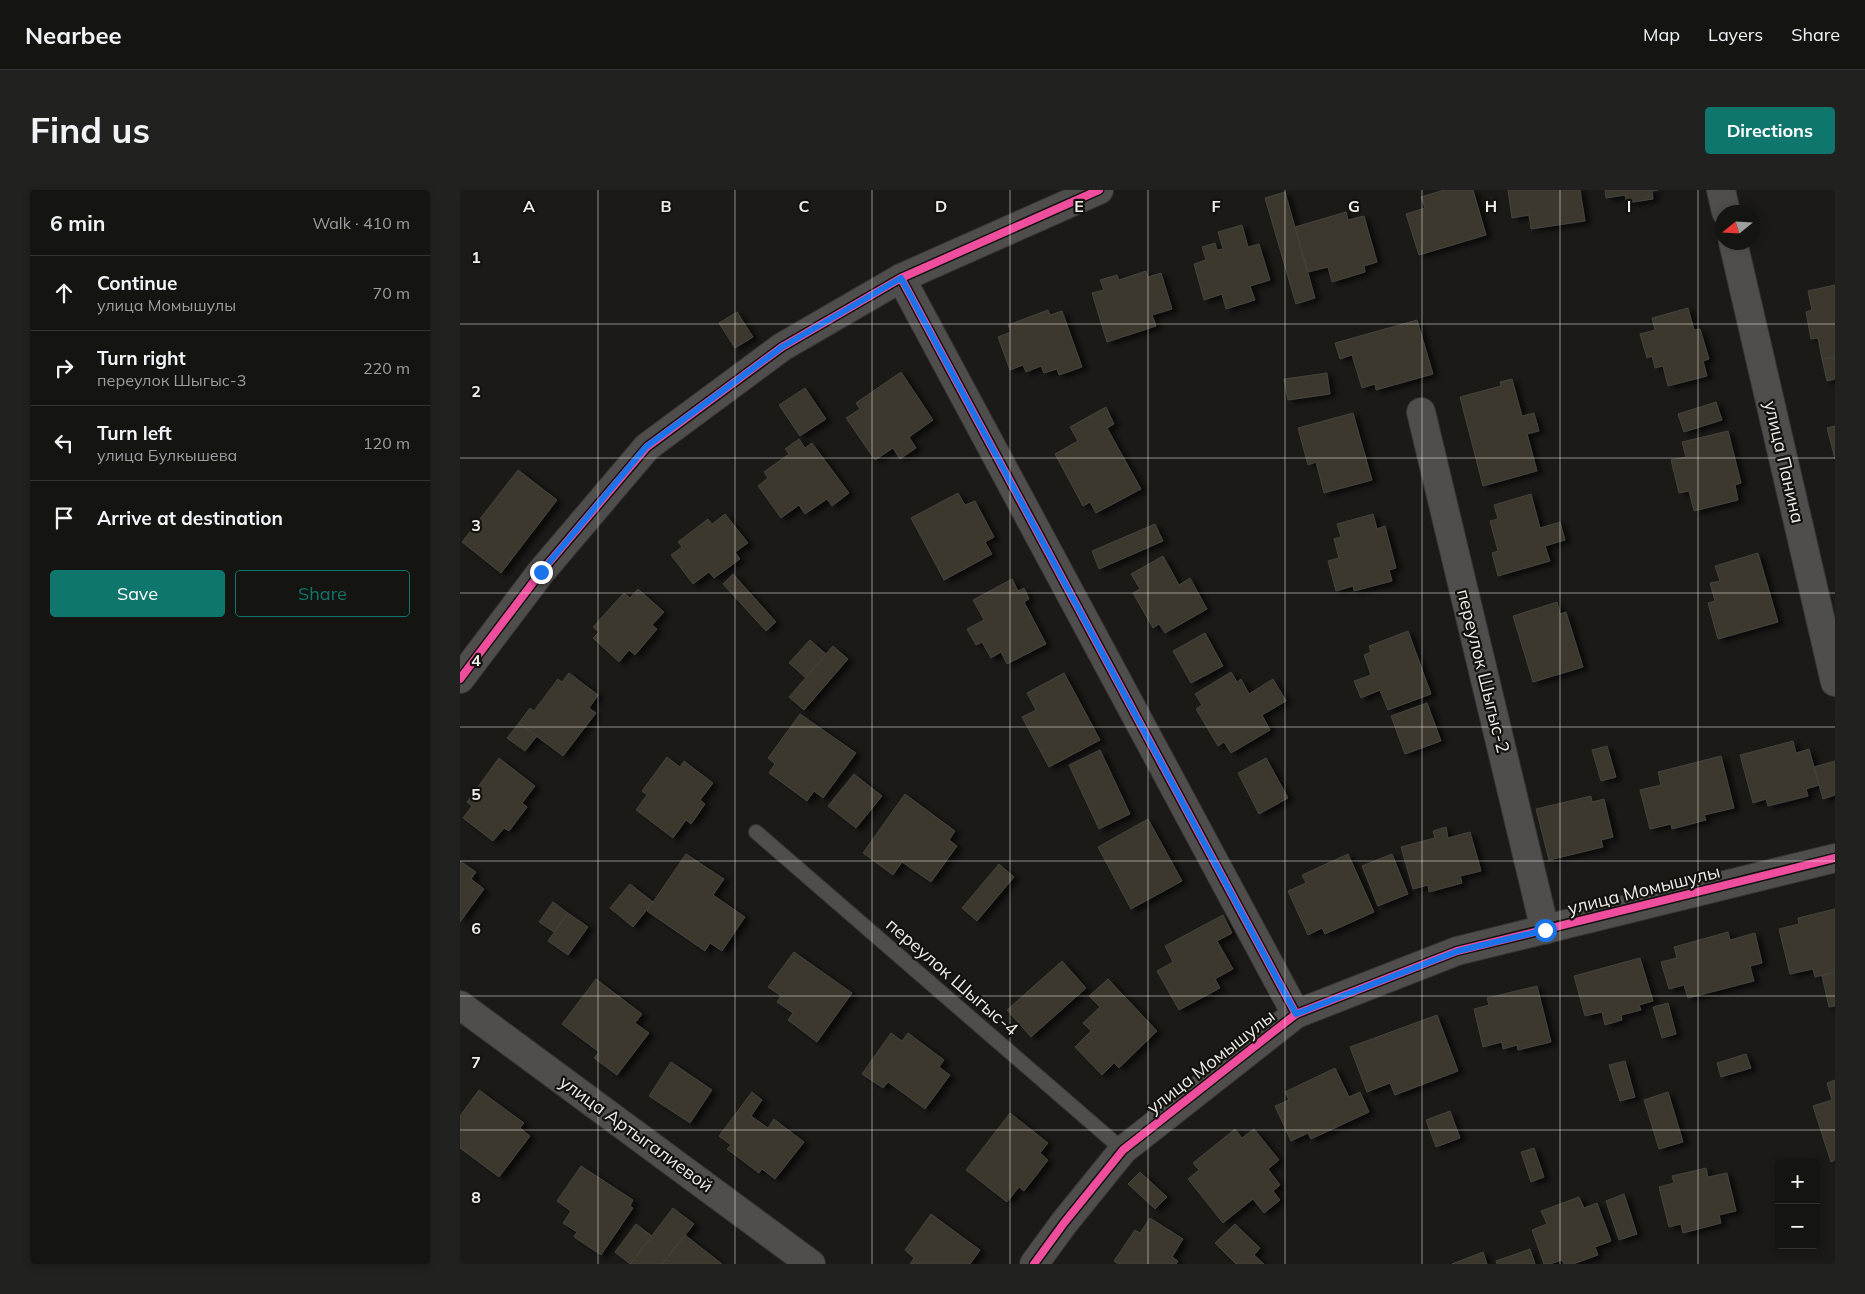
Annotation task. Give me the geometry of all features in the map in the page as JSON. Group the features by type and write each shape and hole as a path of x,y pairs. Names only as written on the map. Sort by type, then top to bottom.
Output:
{"street":[{"path":"460,679 541,572 646,447 782,347 901,278 1099,190"},
{"path":"1721,190 1724,205"},
{"name":"улица Панина","path":"1735,250 1835,682"},
{"path":"901,278 1296,1014"},
{"name":"переулок Шыгыс-2","path":"1421,412 1545,930"},
{"name":"улица Момышулы","path":"1034,1264 1064,1223 1123,1150 1296,1014 1458,951 1835,858"},
{"name":"улица Артыгалиевой","path":"460,1005 811,1264"}],"lane":[{"name":"переулок Шыгыс-4","path":"756,832 1123,1150"}],"building":[{"path":"1444,190 1473,190 1486,235 1419,255 1406,214 1425,208 1421,197"},
{"path":"1508,190 1580,190 1585,221 1531,229 1529,215 1512,218"},
{"path":"1605,190 1658,190 1652,191 1653,199 1627,203 1625,195 1606,198"},
{"path":"1285,192 1315,298 1296,304 1265,198"},
{"path":"1346,212 1348,220 1364,216 1377,262 1364,266 1365,272 1332,282 1328,267 1308,272 1295,227"},
{"path":"1242,225 1248,247 1259,244 1270,280 1250,286 1255,300 1226,309 1222,294 1204,300 1194,264 1206,260 1202,247 1215,243 1217,250 1223,249 1218,232"},
{"path":"1146,271 1148,277 1161,273 1172,309 1152,315 1156,326 1107,342 1092,293 1104,290 1100,280 1117,275 1119,280"},
{"path":"1835,285 1835,357 1822,359 1818,338 1811,339 1806,312 1812,310 1808,291"},
{"path":"1688,308 1694,330 1700,329 1709,359 1703,361 1707,376 1668,386 1663,366 1655,368 1652,356 1647,358 1640,334 1655,330 1652,318"},
{"path":"1048,310 1050,315 1062,311 1082,367 1059,375 1057,369 1044,373 1041,366 1026,372 1023,365 1010,370 998,337 1011,332 1008,325"},
{"path":"737,312 753,337 735,348 719,323"},
{"path":"1417,320 1433,374 1376,390 1375,384 1362,388 1352,355 1340,359 1335,343"},
{"path":"1835,357 1835,379 1827,381 1822,359"},
{"path":"901,372 933,420 909,437 916,448 900,459 893,448 875,460 846,418 860,409 856,403"},
{"path":"1327,373 1330,394 1288,400 1284,379"},
{"path":"1512,379 1522,416 1534,413 1539,431 1527,434 1537,471 1483,486 1460,397 1501,386 1500,382"},
{"path":"805,388 826,419 800,436 779,405"},
{"path":"1716,402 1722,420 1684,432 1678,414"},
{"path":"1106,407 1114,424 1107,428 1141,489 1096,513 1090,502 1083,506 1055,454 1078,441 1070,427"},
{"path":"1353,413 1372,480 1324,493 1316,462 1308,465 1298,428"},
{"path":"1835,426 1835,459 1827,428"},
{"path":"1728,431 1741,483 1735,485 1738,500 1694,511 1689,491 1679,493 1671,460 1686,457 1682,442"},
{"path":"799,439 805,448 812,443 849,493 832,506 827,499 805,514 799,505 781,518 758,486 768,478 764,472 789,454 785,449"},
{"path":"518,470 557,500 501,573 462,542"},
{"path":"958,493 965,505 975,501 994,537 985,542 992,554 944,580 911,518"},
{"path":"1531,494 1540,528 1560,522 1565,540 1545,546 1550,561 1498,576 1492,553 1498,551 1490,521 1498,519 1494,505"},
{"path":"725,514 748,543 735,552 740,559 714,578 709,572 693,584 671,555 682,547 678,542 708,519 712,524"},
{"path":"1373,514 1377,529 1385,526 1396,568 1389,570 1392,581 1354,591 1353,586 1336,591 1328,561 1339,558 1334,539 1341,537 1337,524"},
{"path":"1155,524 1163,541 1099,569 1092,551"},
{"path":"1758,553 1778,622 1718,639 1708,603 1715,601 1710,583 1720,581 1715,566"},
{"path":"1163,556 1179,585 1190,578 1207,609 1165,633 1159,624 1153,628 1133,593 1140,589 1131,574"},
{"path":"733,574 776,622 766,631 723,584"},
{"path":"1012,579 1018,591 1024,588 1029,599 1024,602 1046,644 1007,664 1001,652 991,658 982,642 976,645 967,629 984,620 973,600"},
{"path":"638,589 664,612 652,625 657,629 635,655 629,650 619,662 593,638 599,632 593,627 624,593 630,598"},
{"path":"1557,602 1560,614 1566,612 1583,667 1533,682 1513,616"},
{"path":"1408,631 1431,694 1388,710 1380,690 1361,698 1354,681 1371,675 1364,655 1371,652 1369,646"},
{"path":"1205,633 1223,666 1191,683 1173,651"},
{"path":"810,640 826,654 806,678 789,663"},
{"path":"833,646 848,659 804,710 789,697"},
{"path":"1231,672 1237,682 1241,679 1249,694 1273,679 1286,701 1262,715 1270,730 1231,753 1224,742 1218,746 1196,709 1202,705 1195,694"},
{"path":"569,673 598,695 589,708 596,713 563,756 519,723 530,708 534,711 558,679 562,682"},
{"path":"1064,673 1100,740 1049,767 1022,717 1036,710 1027,693"},
{"path":"1427,703 1441,741 1405,754 1391,716"},
{"path":"800,714 856,753 823,798 814,791 807,801 769,773 775,764 768,758"},
{"path":"519,723 537,736 525,751 507,738"},
{"path":"1793,741 1796,753 1809,749 1819,785 1806,789 1808,796 1768,806 1766,799 1753,803 1740,755"},
{"path":"1607,746 1616,777 1601,781 1592,750"},
{"path":"1100,750 1130,814 1099,829 1069,765"},
{"path":"1721,756 1734,808 1704,815 1706,820 1672,829 1671,824 1650,829 1640,790 1661,785 1658,772"},
{"path":"667,757 680,767 684,761 713,783 700,800 705,804 691,824 686,820 673,838 636,810 647,795 642,791"},
{"path":"499,758 535,786 522,803 527,807 509,831 504,828 493,841 463,818 472,806 467,802"},
{"path":"1266,758 1288,798 1259,814 1238,773"},
{"path":"1835,761 1835,795 1823,799 1814,767"},
{"path":"854,774 882,796 856,828 828,806"},
{"path":"905,794 955,831 949,840 957,846 931,882 902,862 893,875 863,853"},
{"path":"1591,796 1592,802 1604,799 1613,837 1601,840 1603,847 1549,860 1536,809"},
{"path":"1148,819 1182,881 1131,909 1098,847"},
{"path":"1446,827 1448,838 1470,832 1481,871 1460,876 1462,883 1429,892 1428,885 1413,889 1401,847 1435,838 1433,831"},
{"path":"686,854 724,879 713,895 745,917 722,951 710,943 705,951 647,911"},
{"path":"1348,854 1374,912 1325,934 1322,928 1308,935 1288,891 1306,883 1302,875"},
{"path":"1392,854 1408,894 1378,906 1362,866"},
{"path":"460,861 476,872 471,879 484,889 460,922"},
{"path":"999,864 1014,877 977,921 962,908"},
{"path":"630,884 653,902 633,927 610,908"},
{"path":"553,902 568,913 554,932 539,922"},
{"path":"1835,909 1835,972 1815,977 1813,969 1790,974 1779,929 1799,924 1798,918"},
{"path":"568,913 588,927 568,955 548,941"},
{"path":"1223,915 1232,933 1217,941 1233,969 1215,979 1220,988 1179,1010 1157,971 1173,962 1165,946"},
{"path":"1728,932 1730,940 1755,933 1762,963 1750,966 1754,981 1688,998 1684,985 1669,989 1661,962 1677,958 1674,947"},
{"path":"794,952 852,993 817,1042 788,1020 793,1013 777,1002 781,996 768,987"},
{"path":"1640,958 1653,1001 1639,1005 1641,1010 1621,1015 1622,1020 1605,1025 1602,1012 1585,1016 1574,976"},
{"path":"1062,961 1086,988 1031,1037 1007,1010"},
{"path":"1835,972 1835,1006 1829,1007 1822,976"},
{"path":"596,979 642,1014 635,1023 649,1033 617,1075 594,1058 599,1052 562,1024"},
{"path":"1108,979 1157,1031 1119,1068 1114,1063 1102,1075 1075,1047 1091,1031 1083,1023 1100,1007 1089,996"},
{"path":"1537,986 1551,1042 1518,1050 1517,1045 1503,1049 1502,1042 1483,1047 1474,1009 1489,1005 1487,998"},
{"path":"1668,1003 1676,1034 1662,1038 1653,1007"},
{"path":"1437,1015 1458,1071 1395,1095 1390,1083 1367,1092 1350,1047"},
{"path":"891,1033 902,1041 908,1033 944,1060 939,1067 950,1075 925,1109 888,1082 883,1088 862,1074"},
{"path":"1746,1054 1751,1068 1721,1077 1717,1063"},
{"path":"1625,1061 1635,1097 1620,1101 1609,1065"},
{"path":"671,1062 712,1090 690,1123 649,1096"},
{"path":"1335,1068 1349,1097 1360,1092 1369,1112 1311,1139 1308,1133 1291,1141 1275,1106 1289,1100 1285,1092"},
{"path":"1835,1080 1835,1160 1831,1162 1813,1106 1832,1100 1827,1083"},
{"path":"479,1090 524,1123 520,1128 530,1136 499,1177 460,1148 460,1116"},
{"path":"752,1092 762,1100 751,1116 768,1128 774,1119 804,1142 775,1179 762,1169 759,1173 727,1149 731,1145 719,1136"},
{"path":"1668,1092 1683,1142 1659,1149 1644,1100"},
{"path":"1450,1111 1460,1138 1436,1147 1426,1120"},
{"path":"1010,1113 1048,1143 1040,1153 1048,1160 1024,1191 1019,1187 1007,1202 966,1170"},
{"path":"1235,1129 1242,1138 1254,1129 1279,1160 1268,1169 1280,1185 1273,1191 1280,1200 1264,1213 1253,1199 1223,1223 1188,1179 1199,1170 1193,1163"},
{"path":"1534,1148 1544,1177 1531,1182 1521,1152"},
{"path":"581,1166 633,1200 630,1206 633,1208 601,1255 574,1237 577,1232 563,1223 571,1211 557,1201"},
{"path":"1706,1168 1708,1177 1727,1173 1736,1211 1719,1215 1721,1223 1683,1233 1681,1224 1669,1227 1659,1187 1674,1183 1672,1176"},
{"path":"1140,1172 1167,1197 1155,1209 1128,1184"},
{"path":"1624,1194 1637,1234 1619,1240 1606,1201"},
{"path":"1579,1197 1584,1208 1597,1203 1611,1241 1595,1247 1598,1255 1573,1264 1564,1264 1562,1260 1544,1264 1532,1230 1547,1224 1541,1211"},
{"path":"673,1208 694,1224 662,1264 630,1264"},
{"path":"931,1214 980,1250 970,1264 910,1264 914,1258 905,1250"},
{"path":"1150,1218 1183,1239 1172,1257 1178,1261 1176,1264 1118,1264 1114,1261 1135,1230 1140,1233"},
{"path":"636,1224 652,1236 630,1264 615,1252"},
{"path":"1235,1224 1260,1248 1254,1255 1264,1264 1236,1264 1215,1243"},
{"path":"685,1235 722,1264 662,1264"},
{"path":"1530,1249 1535,1264 1497,1264 1496,1261"},
{"path":"1483,1252 1487,1264 1452,1264"}],"cycle path":[{"path":"460,679 541,572 647,447 782,347 901,278 1099,190"},
{"path":"901,278 1296,1014"},
{"path":"1034,1264 1064,1223 1123,1150 1296,1014 1457,951 1835,858"}],"route":[{"path":"541,572 646,447 782,347 901,278 1296,1014 1458,951 1545,930"}]}
